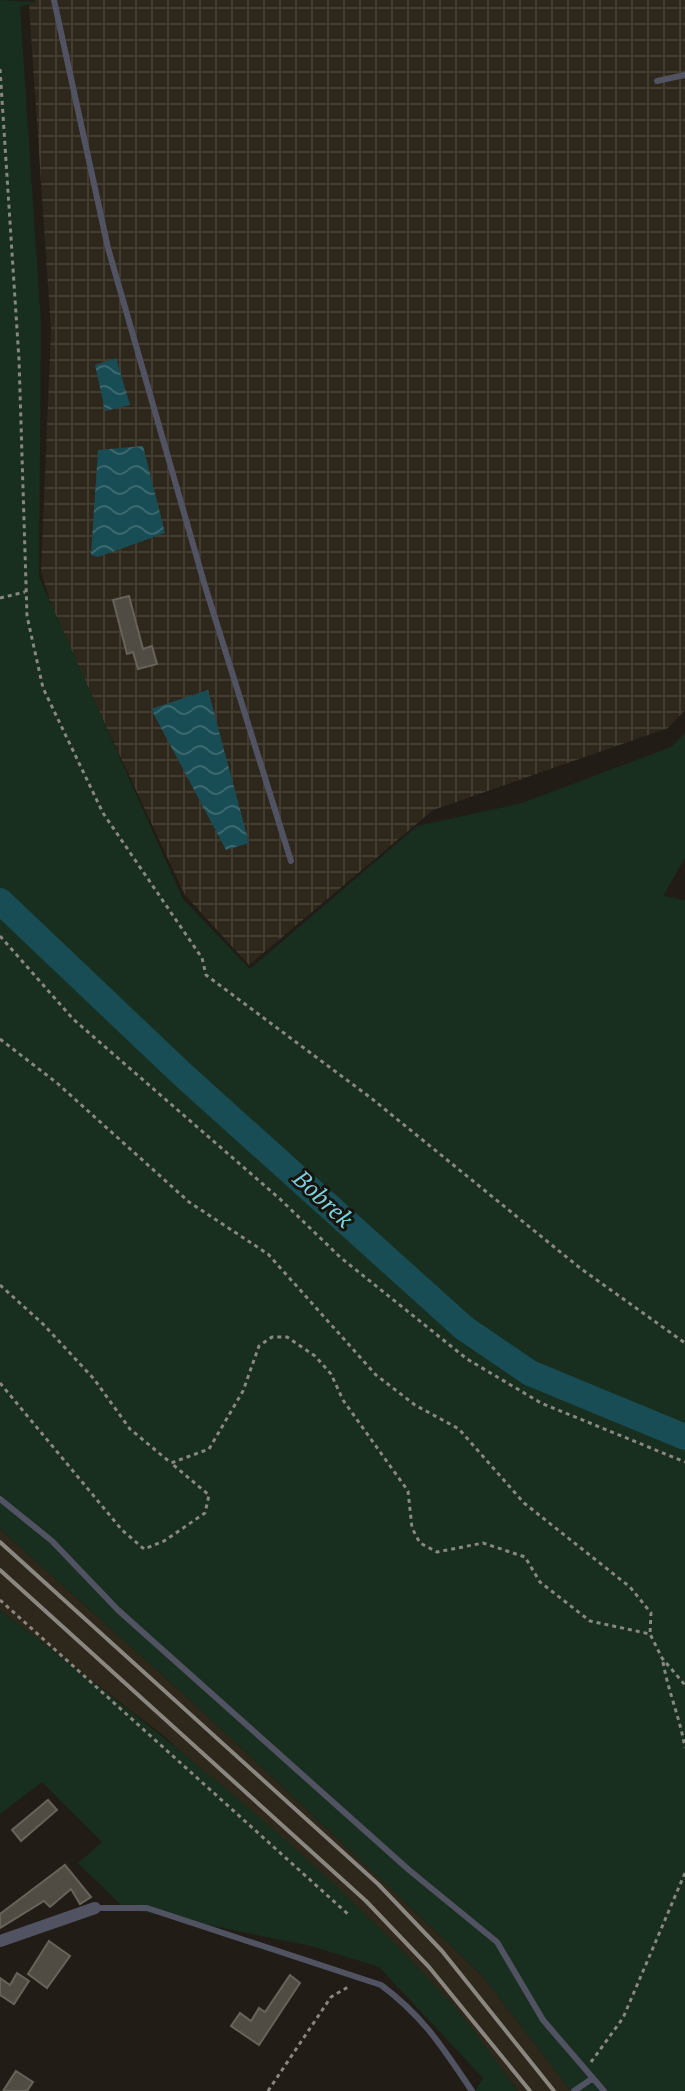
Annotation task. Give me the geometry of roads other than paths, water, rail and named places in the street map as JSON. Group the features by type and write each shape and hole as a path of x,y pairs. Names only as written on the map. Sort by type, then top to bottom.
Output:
{"street":[{"path":"0,1941 95,1908"}],"lane":[{"path":"54,0 108,248 205,586 291,861"},
{"path":"657,81 685,75"},
{"path":"0,1499 52,1541 118,1610 397,1860 497,1942 543,2020 604,2091"},
{"path":"95,1908 147,1908 357,1974 381,1985 412,2008 443,2045 472,2091"},
{"path":"574,2091 593,2078"}],"water":[{"path":"116,358 130,405 105,411 95,365"},
{"path":"143,446 165,533 98,557 91,555 98,450"},
{"path":"208,690 249,843 226,850 151,709"}],"waterway":[{"name":"Bobrek","path":"0,901 182,1074 464,1328 530,1373 685,1437"}],"railway":[{"path":"0,1542 378,1884 442,1951 554,2091"},
{"path":"0,1570 366,1901 429,1967 530,2091"}]}
